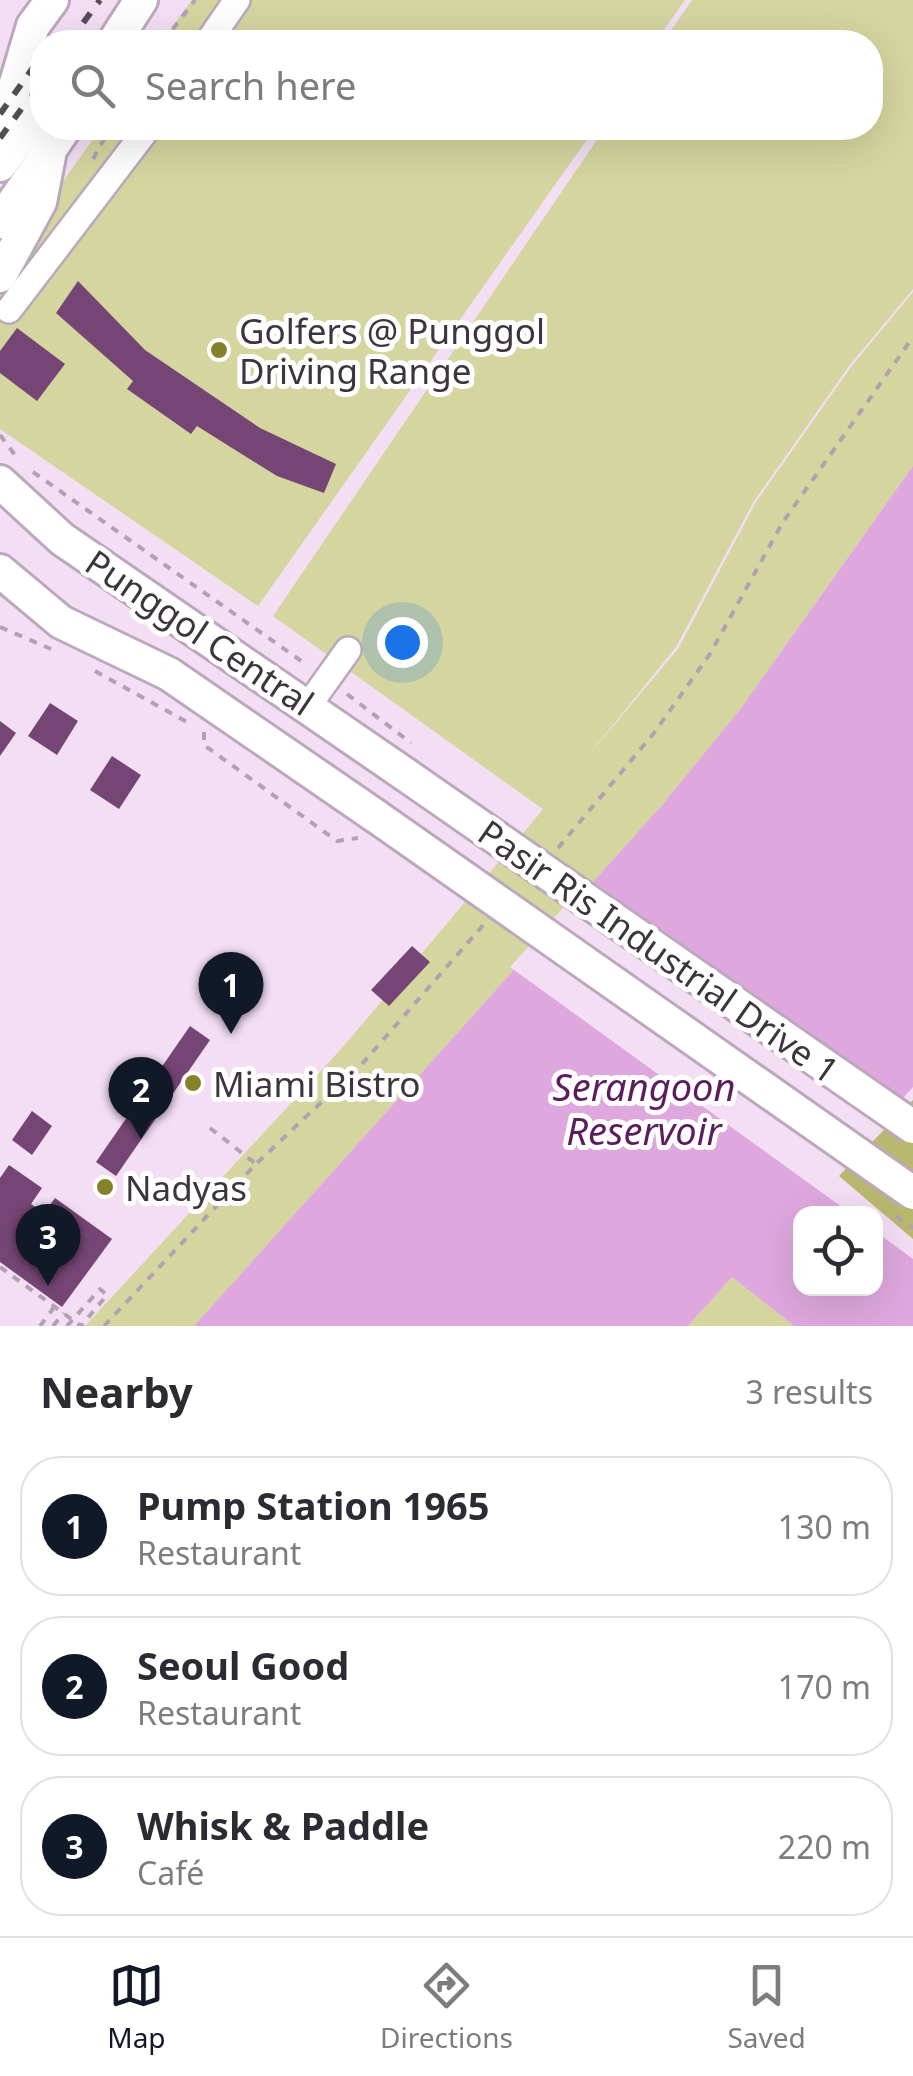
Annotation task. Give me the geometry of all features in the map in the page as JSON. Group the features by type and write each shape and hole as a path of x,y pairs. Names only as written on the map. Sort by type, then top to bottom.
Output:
{"main road":[{"path":"32,30 52,0"},
{"path":"121,30 140,0"},
{"path":"0,164 18,104 30,42"},
{"path":"0,136 18,104"},
{"path":"0,222 57,142"},
{"path":"0,276 40,202 57,142"},
{"name":"Punggol Central","path":"17,471 62,539 318,693 409,760"},
{"name":"Punggol Central","path":"0,572 61,622 169,674 368,828"},
{"name":"Pasir Ris Industrial Drive 1","path":"409,760 913,1127"},
{"name":"Pasir Ris Industrial Drive 1","path":"368,828 913,1192"}],"lane":[{"path":"216,30 237,0"},
{"path":"9,310 139,140"},
{"path":"318,693 348,650"}],"path":[{"path":"172,30 195,0"},
{"path":"0,435 17,471 409,760"},
{"path":"0,627 58,652"},
{"path":"90,668 206,732 204,745 337,841 368,828"},
{"path":"210,1128 256,1164"},
{"path":"0,1267 56,1306 72,1320 81,1326 107,1295 100,1289 72,1320 67,1326"},
{"path":"40,1326 56,1306"},
{"path":"53,1326 64,1313"}],"green space":[{"path":"192,0 685,0 664,30 170,30"},
{"path":"692,0 913,0 913,289 849,366 754,501 676,647 544,810 273,616 597,140 883,140 883,30 671,30"},
{"name":"Golfers @ Punggol Driving Range","path":"92,140 587,140 258,606 0,429 0,270"},
{"path":"913,292 913,466 741,708 663,804 194,1326 85,1326 343,1047 678,649 756,502 851,367"},
{"path":"732,1277 794,1326 688,1326"}],"shaded area":[{"path":"913,1100 913,1239 883,1213 883,1206 874,1206 839,1176"}],"water":[{"name":"Serangoon Reservoir","path":"913,466 913,1087 831,1177 864,1206 793,1206 793,1296 883,1296 883,1222 913,1249 913,1326 794,1326 732,1277 688,1326 194,1326 663,804 741,708"}],"pier":[{"path":"582,887 901,1108 837,1177 871,1206 840,1206 510,967"},
{"path":"883,1216 913,1242 913,1259 883,1237"}],"building":[{"path":"78,281 145,350 260,428 336,464 324,493 277,476 197,426 191,434 127,389 133,381 56,313"},
{"path":"17,328 65,364 37,401 0,373 0,351"},
{"path":"50,703 78,721 57,755 28,736"},
{"path":"0,721 16,733 0,756"},
{"path":"112,756 141,775 119,809 90,790"},
{"path":"412,946 430,962 389,1006 371,990"},
{"path":"190,1026 210,1040 116,1176 96,1162"},
{"path":"32,1111 52,1126 32,1155 12,1140"},
{"path":"9,1165 42,1188 31,1204 44,1213 55,1198 112,1239 62,1307 0,1262 0,1178"}],"railway":[{"path":"78,30 100,0"},
{"path":"0,114 30,72"},
{"path":"0,138 25,104"}],"place":[{"name":"Golfers @ Punggol Driving Range","path":"219,350"},
{"name":"Pump Station 1965","path":"231,1034"},
{"name":"Miami Bistro","path":"193,1083"},
{"name":"Seoul Good","path":"141,1139"},
{"name":"Nadyas","path":"105,1187"},
{"name":"Whisk & Paddle","path":"48,1286"}]}
